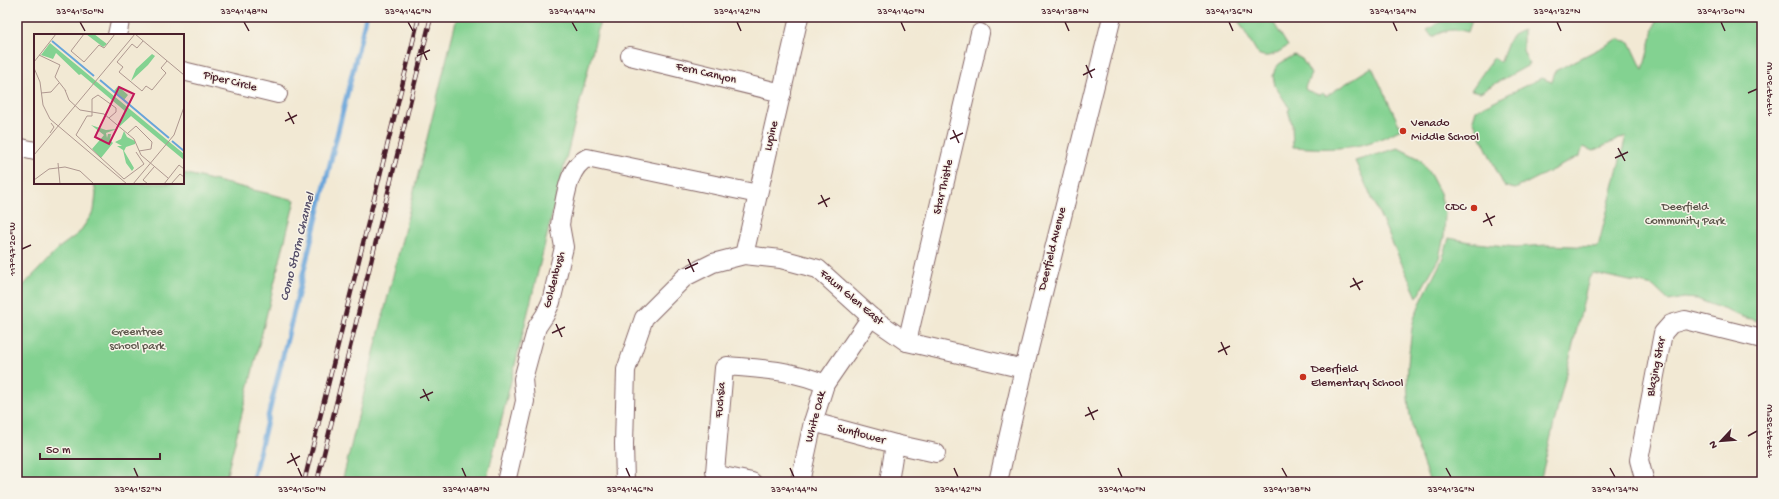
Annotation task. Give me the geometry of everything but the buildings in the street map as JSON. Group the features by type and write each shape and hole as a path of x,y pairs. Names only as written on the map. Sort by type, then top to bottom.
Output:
{"street":[{"path":"117,34 121,17"},
{"name":"Lupine","path":"744,256 799,17"},
{"name":"Deerfield Avenue","path":"998,482 1024,369 1112,17"},
{"name":"Star Thistle","path":"907,342 980,33"},
{"name":"Fern Canyon","path":"630,56 782,92"},
{"name":"Piper Circle","path":"184,71 278,94"},
{"path":"17,147 34,151"},
{"name":"Goldenbush","path":"506,482 526,401 523,379 537,327 549,309 551,302 564,247 560,225 561,218 571,176 578,164 587,158 758,194"},
{"name":"Fawn Glen East","path":"625,482 624,444 626,370 644,318 685,277 713,263 744,256 781,259 818,270 871,317 907,342 1024,369"},
{"name":"White Oak","path":"800,482 813,422 824,384 871,317"},
{"name":"Blazing Star","path":"1645,482 1639,460 1663,333 1667,328 1671,324 1686,320 1762,339"},
{"name":"Fuchsia","path":"752,482 718,475 716,472 724,368 727,366 792,373 824,384"},
{"name":"Sunflower","path":"813,422 895,444 889,482"},
{"path":"895,444 936,453"}],"green space":[{"path":"457,17 601,17 486,482 342,482"},
{"path":"1236,17 1270,17 1288,46 1270,56 1262,56 1258,54"},
{"path":"1448,17 1458,17 1472,20 1468,32 1450,30 1432,37 1427,30"},
{"name":"Deerfield Community Park","path":"1657,17 1762,17 1762,322 1743,317 1697,299 1683,298 1669,301 1653,286 1593,273 1589,278 1540,482 1430,482 1418,449 1410,418 1408,403 1409,352 1415,316 1443,258 1449,238 1476,243 1516,247 1547,245 1598,247 1626,136 1593,151 1583,147 1580,156 1515,189 1504,186 1473,120 1476,110 1541,78 1552,82 1555,71 1618,39 1630,42 1643,70"},
{"path":"1523,30 1523,50 1529,65 1480,92 1471,90 1494,57 1499,62 1501,61 1509,40 1513,35"},
{"path":"1294,55 1302,59 1311,74 1305,87 1306,90 1319,95 1323,93 1326,96 1372,67 1401,129 1387,136 1361,145 1336,148 1293,147 1292,124 1288,110 1290,109 1275,86 1273,76 1275,69 1279,64"},
{"path":"1398,148 1420,159 1440,193 1445,214 1444,236 1439,258 1417,297 1355,161"},
{"name":"Greentree school park","path":"184,173 295,200 225,482 17,482 17,307 21,288 60,247 79,233 94,211 96,194 94,184 184,184"}],"waterway":[{"name":"Como Storm Channel","path":"252,482 366,17"}],"railway":[{"path":"304,482 419,17"},
{"path":"317,482 431,17"}],"place":[{"name":"Venado Middle School","path":"1403,131"},
{"name":"CDC","path":"1474,208"},
{"name":"Deerfield Elementary School","path":"1303,377"}]}
